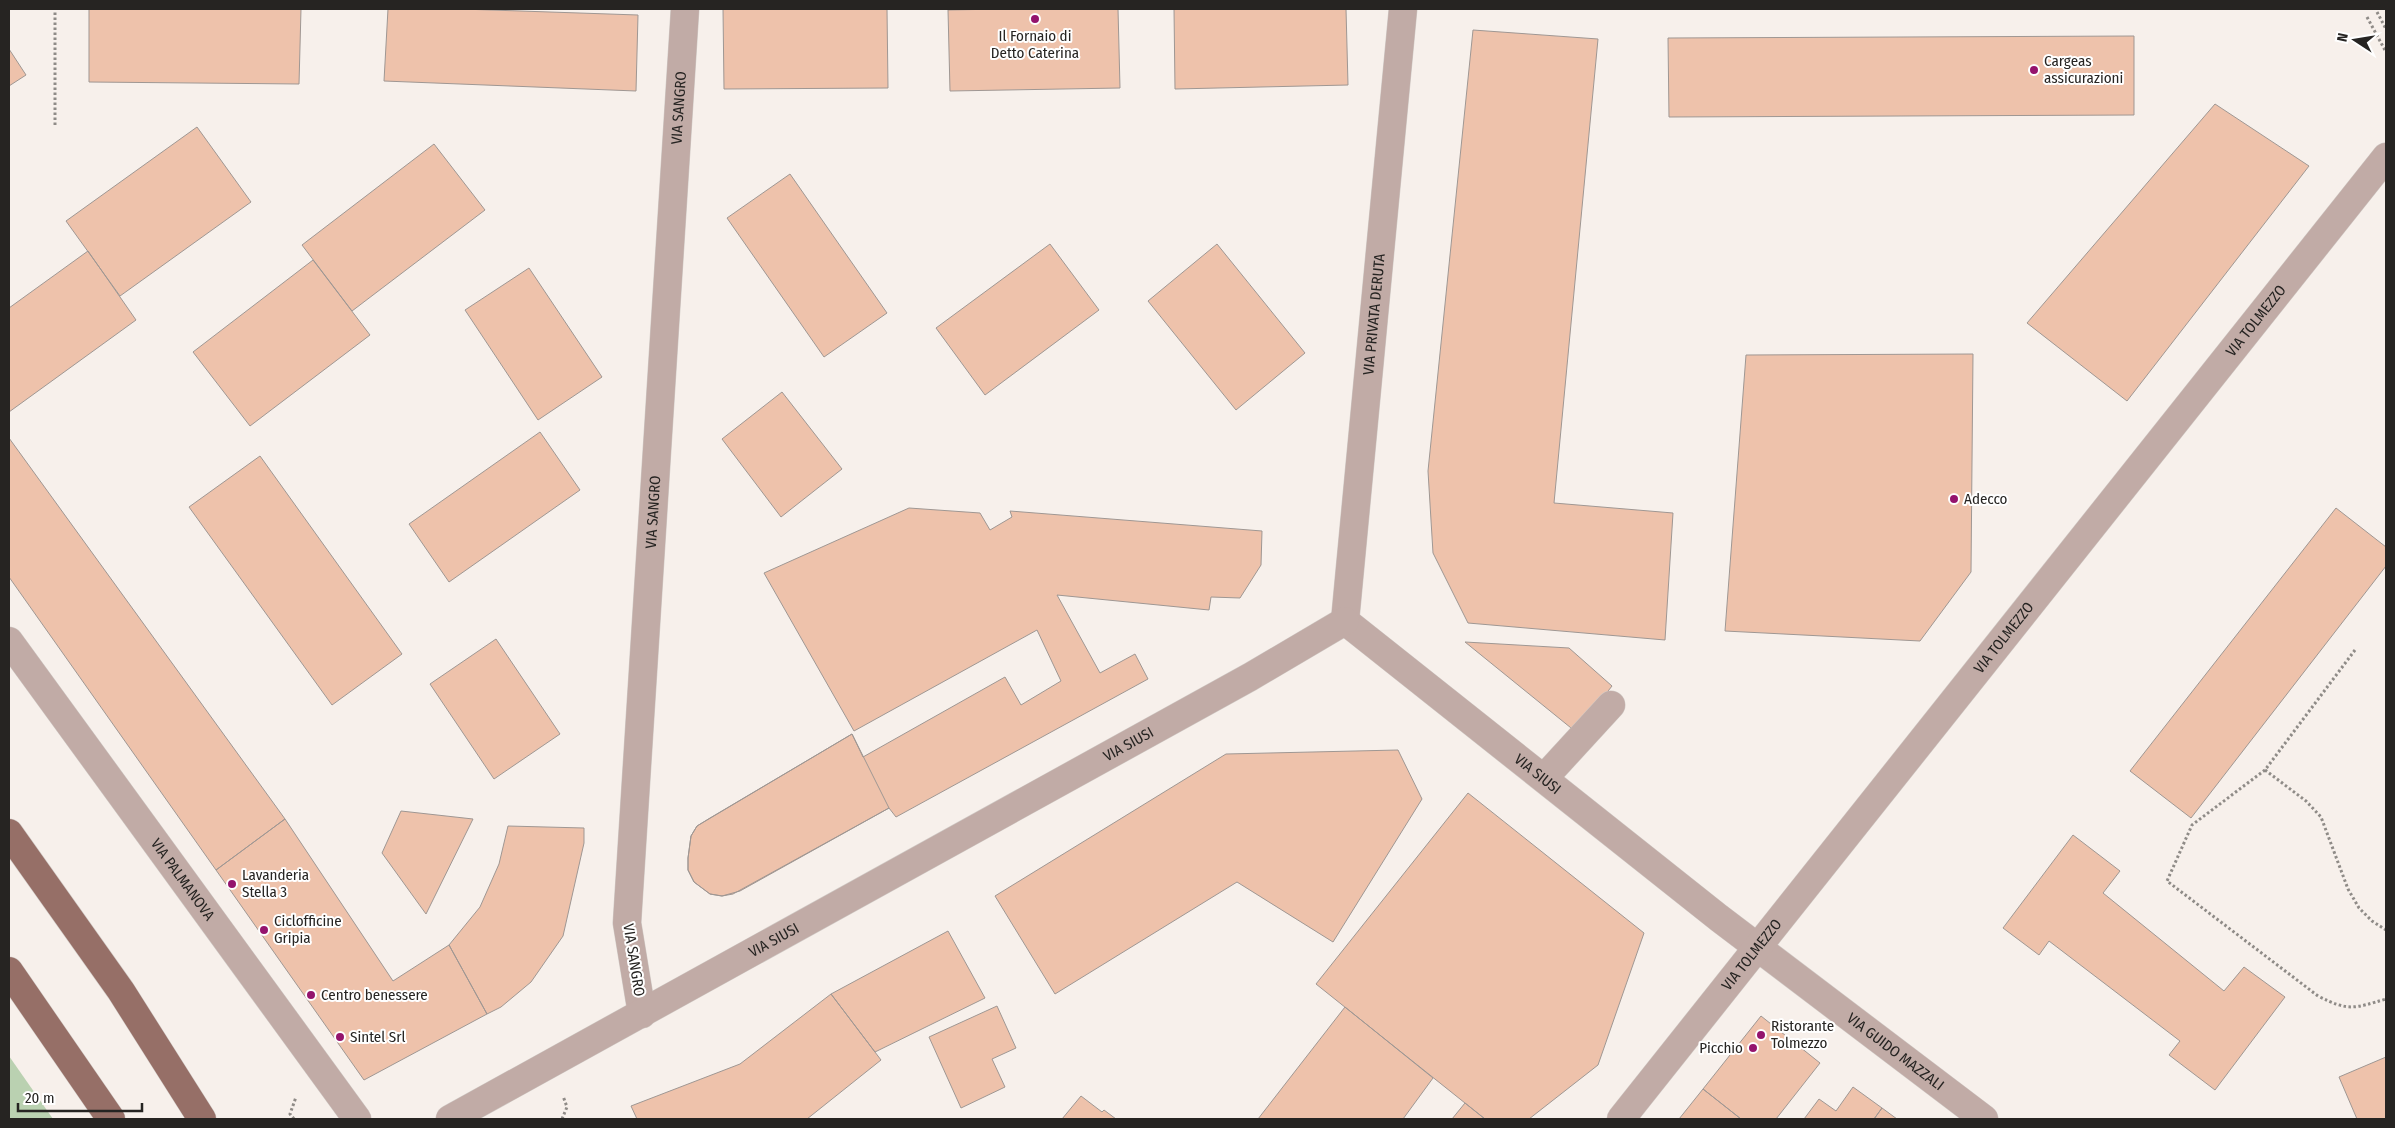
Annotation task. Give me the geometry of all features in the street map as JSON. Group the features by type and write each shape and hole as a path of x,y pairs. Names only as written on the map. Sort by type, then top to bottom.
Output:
{"main road":[{"path":"9,833 121,991 202,1119"},
{"path":"9,972 110,1119"}],"street":[{"name":"VIA SANGRO","path":"642,1014 627,924 685,9"},
{"name":"VIA PRIVATA DERUTA","path":"1345,621 1403,9"},
{"name":"VIA TOLMEZZO","path":"1621,1119 2386,156"},
{"name":"VIA SIUSI","path":"450,1119 1250,677 1345,621 1758,947"},
{"name":"VIA PALMANOVA","path":"9,641 356,1119"},
{"path":"1544,778 1611,705"},
{"name":"VIA GUIDO MAZZALI","path":"1758,947 1984,1119"}],"path":[{"path":"55,9 55,125"},
{"path":"2377,12 2386,29"},
{"path":"2367,17 2386,52"},
{"path":"2356,650 2265,770 2192,825 2167,881 2318,996 2338,1007 2354,1008 2386,999"},
{"path":"2265,770 2306,801 2321,817 2348,889 2359,908 2372,921 2386,930"}],"green space":[{"path":"9,1056 53,1119 9,1119"}],"building":[{"path":"89,9 301,9 299,84 89,82"},
{"path":"388,9 461,9 638,15 636,91 384,81"},
{"path":"723,9 887,9 888,88 724,89"},
{"path":"1118,9 1120,88 950,91 948,10"},
{"path":"1174,9 1346,9 1348,85 1175,89"},
{"path":"1473,30 1598,39 1554,503 1673,513 1665,640 1468,623 1433,553 1428,471"},
{"path":"2134,36 2134,115 1669,117 1668,38"},
{"path":"9,49 26,75 9,86"},
{"path":"2215,104 2309,166 2127,401 2027,323"},
{"path":"197,127 251,202 120,296 66,221"},
{"path":"434,144 485,210 352,311 302,245"},
{"path":"790,174 887,313 824,357 727,218"},
{"path":"1050,244 1099,310 985,395 936,328"},
{"path":"1217,244 1305,353 1236,410 1148,301"},
{"path":"88,251 136,320 9,412 9,308"},
{"path":"313,260 370,335 250,426 193,352"},
{"path":"529,268 602,377 538,420 465,310"},
{"path":"1973,354 1971,572 1920,641 1725,631 1746,355"},
{"path":"782,392 842,469 781,517 722,439"},
{"path":"540,432 580,490 449,582 409,524"},
{"path":"9,438 285,819 216,870 9,577"},
{"path":"260,456 402,654 332,705 189,507"},
{"path":"909,508 980,513 990,530 1012,517 1010,511 1262,531 1261,565 1240,598 1211,597 1209,610 1057,595 1100,673 1135,654 1148,679 896,817 889,808 740,891 722,896 710,894 694,882 688,870 688,858 691,836 697,826 710,818 852,734 863,757 1005,677 1021,705 1061,681 1037,630 854,731 764,573"},
{"path":"2336,508 2386,547 2386,566 2191,818 2130,771"},
{"path":"496,639 560,734 494,779 430,684"},
{"path":"1465,642 1569,648 1612,686 1576,732"},
{"path":"852,734 889,808 733,894 722,896 710,894 694,882 688,870 688,858 691,836 697,826"},
{"path":"1398,750 1422,799 1333,942 1237,882 1055,994 995,896 1226,754"},
{"path":"1468,793 1644,933 1598,1065 1529,1119 1485,1119 1316,984"},
{"path":"401,811 473,819 426,914 382,853"},
{"path":"285,819 393,981 449,945 487,1014 364,1080 216,870"},
{"path":"508,826 584,828 584,843 563,936 531,982 501,1007 487,1014 449,945 480,907 499,864"},
{"path":"2073,835 2120,871 2103,893 2224,991 2244,967 2285,997 2215,1090 2169,1055 2180,1041 2049,941 2039,955 2003,928"},
{"path":"948,931 985,998 875,1052 831,994"},
{"path":"831,994 881,1060 807,1119 637,1119 631,1106 740,1064"},
{"path":"997,1006 1016,1048 992,1059 1005,1087 961,1108 929,1037"},
{"path":"1345,1007 1433,1078 1403,1119 1258,1119"},
{"path":"1761,1016 1820,1063 1776,1119 1741,1119 1703,1089"},
{"path":"2386,1057 2386,1119 2357,1119 2339,1077"},
{"path":"1853,1087 1882,1108 1874,1119 1804,1119 1819,1099 1836,1111"},
{"path":"1703,1089 1741,1119 1679,1119"},
{"path":"1081,1096 1102,1112 1104,1110 1116,1119 1062,1119"},
{"path":"1465,1103 1485,1119 1452,1119"},
{"path":"1882,1108 1897,1119 1874,1119"}],"place":[{"name":"Il Fornaio di Detto Caterina","path":"1035,19"},
{"name":"Cargeas assicurazioni","path":"2034,70"},
{"name":"Adecco","path":"1954,499"},
{"name":"Lavanderia Stella 3","path":"232,884"},
{"name":"Ciclofficine Gripia","path":"264,930"},
{"name":"Centro benessere","path":"311,995"},
{"name":"Ristorante Tolmezzo","path":"1761,1035"},
{"name":"Sintel Srl","path":"340,1037"},
{"name":"Picchio","path":"1753,1048"}]}
